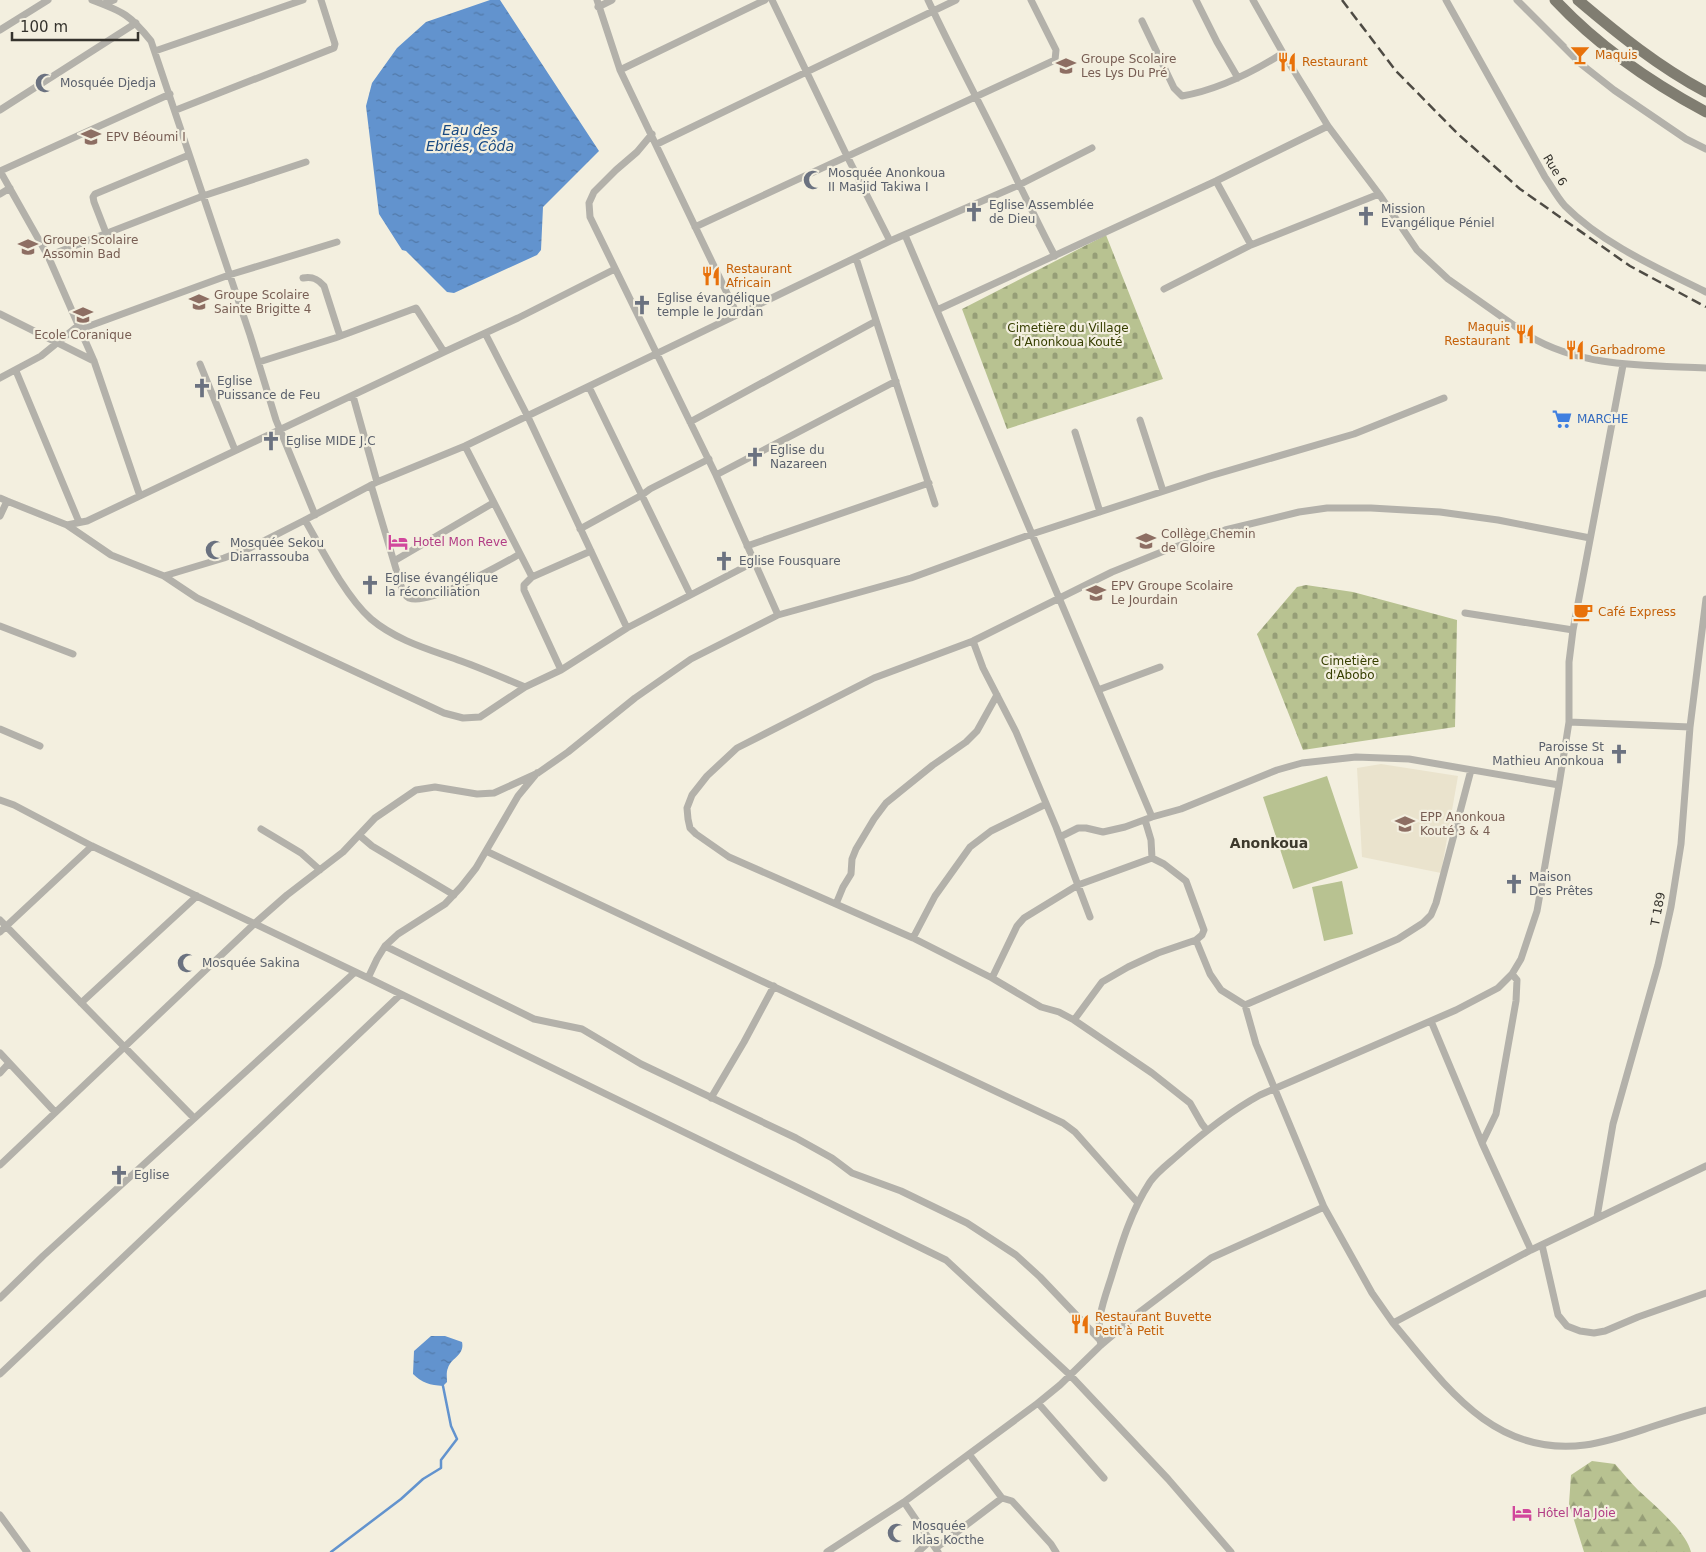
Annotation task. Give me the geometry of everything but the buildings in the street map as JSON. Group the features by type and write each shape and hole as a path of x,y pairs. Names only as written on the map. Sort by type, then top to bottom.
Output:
{"main road":[{"path":"1555,0 1586,30 1642,74 1676,96 1706,112"},
{"path":"1578,0 1620,35 1685,80 1706,92"}],"street":[{"path":"0,30 48,0"},
{"path":"92,0 118,10 136,23 151,41 176,110 189,155 259,362 279,429 314,515"},
{"path":"103,4 114,0"},
{"path":"155,51 303,0"},
{"path":"176,110 334,48 335,44 321,0"},
{"path":"612,0 597,3 620,70 737,314"},
{"path":"620,70 765,0"},
{"path":"772,0 846,156 890,242"},
{"path":"928,0 974,96 1020,184 1033,216 1055,256"},
{"path":"657,144 805,71 956,0"},
{"path":"695,227 1055,60 1056,50 1032,0"},
{"path":"1196,0 1238,78"},
{"path":"1253,0 1328,126 1424,258 1448,279 1529,336 1566,352 1595,361 1623,365 1706,368"},
{"name":"Rue 6","path":"1446,0 1546,177 1565,205 1618,246 1706,292"},
{"path":"1518,0 1581,64 1607,85 1686,139 1706,148"},
{"path":"1142,21 1174,88 1182,96 1238,78 1283,53"},
{"path":"0,110 136,23"},
{"path":"140,496 94,360 80,327 48,256 0,171 170,94"},
{"path":"937,310 1216,181 1328,126"},
{"path":"652,134 637,152 594,192 589,203 590,217 716,475 778,615"},
{"path":"164,576 250,548 374,484 528,417 737,314 905,235 1020,184 1092,148"},
{"path":"106,233 94,202 93,197 95,194 189,155"},
{"path":"48,256 203,196 306,162"},
{"path":"1216,181 1252,245"},
{"path":"0,194 10,188"},
{"path":"1164,289 1252,245 1379,194"},
{"path":"905,235 1098,690 1148,818 1152,858"},
{"path":"0,378 41,356 56,342 80,327 229,275 336,242"},
{"path":"856,258 935,504"},
{"path":"67,525 87,520 140,496 485,333 615,269"},
{"path":"303,278 310,277 319,280 324,286 340,336"},
{"path":"259,362 340,336 416,308 444,352"},
{"path":"0,314 94,360"},
{"path":"690,422 876,321"},
{"path":"485,333 528,417 627,628"},
{"path":"200,364 235,450"},
{"path":"1100,1342 1098,1320 1120,1248 1138,1203 1151,1181 1206,1130 1237,1107 1275,1088 1456,1010 1498,988 1512,974 1521,959 1537,911 1559,785 1568,722 1569,662 1573,630 1623,365"},
{"path":"16,371 79,522"},
{"path":"716,475 896,381"},
{"path":"589,387 690,594"},
{"path":"353,396 374,484 404,594 409,598 420,598 440,593 478,577 520,554"},
{"path":"0,1165 254,924 287,895 343,852 375,818 416,790 435,787 477,794 494,793 538,773 568,752 635,698 691,659 778,615 911,578 1032,534 1163,491 1354,434 1444,398"},
{"path":"1140,420 1163,491"},
{"path":"1075,432 1100,512"},
{"path":"465,446 532,577"},
{"path":"580,529 708,459"},
{"path":"747,546 929,483"},
{"path":"0,498 67,525 111,555 164,576 197,598 444,713 463,718 480,717 526,687 561,670 627,628 754,562"},
{"path":"0,516 7,501"},
{"path":"394,561 493,503"},
{"path":"1206,1130 1190,1103 1152,1073 1074,1020 1059,1012 1040,1007 992,978 912,938 729,857 708,844 690,828 688,808 692,795 707,776 737,748 874,678 973,641 1112,572 1224,530 1299,512 1327,508 1371,508 1440,512 1498,520 1590,538"},
{"path":"305,520 358,606 372,620 408,642 526,687"},
{"path":"561,670 524,590 524,585 532,577 591,551"},
{"name":"T 189","path":"1597,1217 1613,1124 1658,965 1671,907 1681,844 1690,727 1706,599"},
{"path":"1466,613 1573,630"},
{"path":"0,626 73,654"},
{"path":"973,641 983,668 1010,718 1060,838 1090,917"},
{"path":"1098,690 1160,667"},
{"path":"836,904 851,874 852,859 856,849 886,803 977,732 997,695"},
{"path":"1568,722 1690,727"},
{"path":"0,729 40,746"},
{"path":"1060,838 1078,828 1103,832 1111,831 1181,809 1277,770 1302,763 1356,757 1409,759 1559,785"},
{"path":"1245,1005 1398,939 1414,930 1431,915 1448,863 1471,770"},
{"path":"368,978 376,959 385,946 398,934 445,904 454,895 476,868 518,796 538,773"},
{"path":"0,800 14,805 92,846 368,978 946,1260 1070,1376 1168,1479 1231,1552"},
{"path":"912,938 935,896 970,847 991,831 1046,804"},
{"path":"261,829 301,853 320,870"},
{"path":"359,835 372,846 454,895"},
{"path":"0,932 92,846"},
{"path":"486,851 1063,1123 1074,1132 1138,1203"},
{"path":"992,978 1018,926 1024,918 1078,886 1152,858 1164,864 1186,881 1204,930 1202,935 1196,940 1121,970 1102,982 1074,1020"},
{"path":"81,1004 197,896"},
{"path":"0,920 194,1118"},
{"path":"1196,940 1210,974 1221,990 1245,1005 1256,1044 1324,1207 1372,1293 1393,1323 1450,1392 1481,1419 1515,1438 1560,1446 1584,1445 1611,1440 1706,1410"},
{"path":"385,946 534,1019 582,1029 641,1064 796,1138 832,1158 852,1173 900,1191 967,1223 1016,1255 1040,1277 1100,1342"},
{"path":"0,1298 43,1256 354,972"},
{"path":"1482,1143 1496,1114 1516,1001 1517,980 1512,974"},
{"path":"711,1098 774,986"},
{"path":"0,1374 400,995"},
{"path":"1431,1021 1482,1143 1531,1250"},
{"path":"0,1053 56,1112"},
{"path":"0,1073 10,1063"},
{"path":"1393,1323 1531,1250 1706,1166"},
{"path":"827,1552 904,1502 1038,1403 1070,1376 1100,1342 1211,1258 1324,1207"},
{"path":"1542,1245 1558,1315 1566,1326 1580,1331 1594,1333 1605,1331 1706,1293"},
{"path":"1038,1403 1104,1478"},
{"path":"969,1454 1002,1498 1012,1501 1056,1552"},
{"path":"904,1502 937,1550 1002,1498"},
{"path":"0,1514 27,1552"},
{"path":"918,1552 930,1541"}],"shaded area":[{"name":"EPP Anonkoua Kouté 3 & 4","path":"1381,764 1458,776 1441,873 1362,857 1357,768"}],"green space":[{"name":"Cimetière du Village d'Anonkoua Kouté","path":"1106,235 1163,379 1007,429 962,309"},
{"name":"Cimetière d'Abobo","path":"1306,585 1353,592 1457,620 1455,727 1303,750 1257,634 1297,587"},
{"path":"1327,776 1358,868 1293,889 1263,797"},
{"path":"1342,881 1353,934 1324,941 1312,887"},
{"path":"1592,1461 1615,1464 1635,1487 1676,1527 1688,1544 1691,1552 1584,1552 1569,1504 1571,1475"}],"water":[{"name":"Eau des Ebriés, Côda","path":"490,0 500,0 599,151 543,207 541,250 537,255 454,293 447,292 406,251 402,250 379,214 366,106 372,83 397,48 426,22"},
{"path":"431,1336 445,1336 462,1342 462,1350 450,1365 447,1371 447,1382 443,1386 427,1383 413,1374 414,1351"}],"waterway":[{"path":"331,1552 401,1499 423,1479 441,1468 441,1460 457,1439 451,1426 443,1386"}],"railway":[{"path":"1342,0 1396,71 1458,134 1520,189 1630,266 1706,307"}],"place":[{"name":"Maquis","path":"1580,55"},
{"name":"Restaurant","path":"1287,62"},
{"name":"Groupe Scolaire Les Lys Du Pré","path":"1066,66"},
{"name":"Mosquée Djedja","path":"45,83"},
{"name":"EPV Béoumi I","path":"91,137"},
{"name":"Mosquée Anonkoua II Masjid Takiwa I","path":"813,180"},
{"name":"Eglise Assemblée de Dieu","path":"974,212"},
{"name":"Mission Evangélique Péniel","path":"1366,216"},
{"name":"Groupe Scolaire Assomin Bad","path":"28,247"},
{"name":"Restaurant Africain","path":"711,276"},
{"name":"Groupe Scolaire Sainte Brigitte 4","path":"199,302"},
{"name":"Eglise évangélique temple le Jourdan","path":"642,305"},
{"name":"Ecole Coranique","path":"83,315"},
{"name":"Maquis Restaurant","path":"1525,334"},
{"name":"Garbadrome","path":"1575,350"},
{"name":"Eglise Puissance de Feu","path":"202,388"},
{"name":"MARCHE","path":"1562,419"},
{"name":"Eglise MIDE J.C","path":"271,441"},
{"name":"Eglise du Nazareen","path":"755,457"},
{"name":"Collège Chemin de Gloire","path":"1146,541"},
{"name":"Hotel Mon Reve","path":"398,542"},
{"name":"Mosquée Sekou Diarrassouba","path":"215,550"},
{"name":"Eglise Fousquare","path":"724,561"},
{"name":"Eglise évangélique la réconciliation","path":"370,585"},
{"name":"EPV Groupe Scolaire Le Jourdain","path":"1096,593"},
{"name":"Café Express","path":"1583,612"},
{"name":"Paroisse St Mathieu Anonkoua","path":"1619,754"},
{"name":"EPP Anonkoua Kouté 3 & 4","path":"1405,824"},
{"name":"Maison Des Prêtes","path":"1514,884"},
{"name":"Mosquée Sakina","path":"187,963"},
{"name":"Eglise","path":"119,1175"},
{"name":"Restaurant Buvette Petit à Petit","path":"1080,1324"},
{"name":"Hôtel Ma Joie","path":"1522,1513"},
{"name":"Mosquée Iklas Kocthe","path":"897,1533"}],"district":[{"name":"Anonkoua","path":"1269,843"}]}
